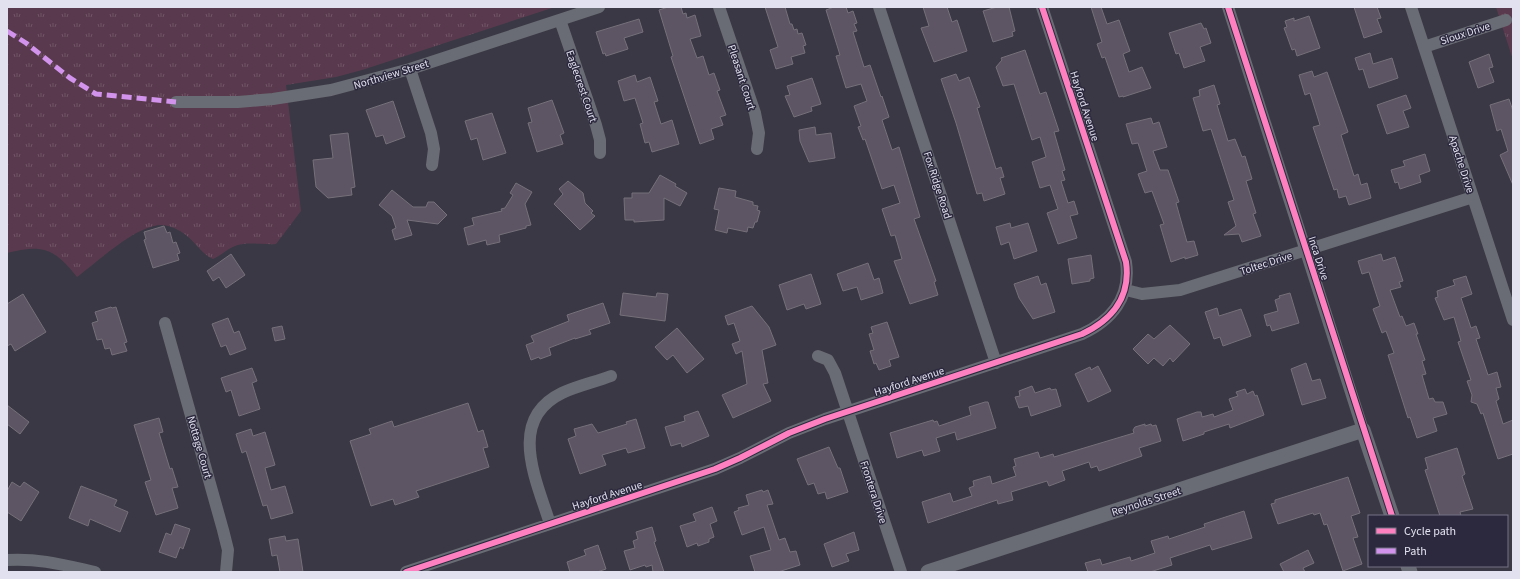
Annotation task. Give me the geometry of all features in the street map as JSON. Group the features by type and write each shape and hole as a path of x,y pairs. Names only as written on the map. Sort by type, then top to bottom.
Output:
{"street":[{"name":"Northview Street","path":"176,102 238,102 308,95 352,86 410,69 599,7"},
{"name":"Pleasant Court","path":"719,7 754,113 759,133 757,149"},
{"name":"Fox Ridge Road","path":"879,7 996,363"},
{"name":"Hayford Avenue","path":"406,572 715,469 789,433 848,411 996,363 1096,328 1118,305 1126,290 1128,276 1126,262 1042,7"},
{"name":"Inca Drive","path":"1228,7 1392,515"},
{"name":"Apache Drive","path":"1411,7 1513,320"},
{"name":"Eaglecrest Court","path":"560,20 596,125 600,140 600,153"},
{"name":"Sioux Drive","path":"1424,47 1506,20"},
{"path":"410,69 431,133 434,149 432,165"},
{"name":"Toltec Drive","path":"1126,290 1142,294 1180,290 1473,197"},
{"name":"Nottage Court","path":"165,323 228,550 226,572"},
{"name":"Frontera Drive","path":"818,356 828,360 835,374 901,572"},
{"path":"550,524 529,455 528,438 534,419 546,404 562,394 611,376"},
{"name":"Reynolds Street","path":"928,572 1364,430"},
{"path":"7,560 29,559 48,561 95,572"}],"green space":[{"path":"7,7 555,7 362,70 336,77 286,85 301,211 276,244 250,243 240,245 232,247 213,259 205,254 185,234 168,226 157,225 145,229 124,240 77,277 61,260 54,254 47,251 30,249 7,253"},
{"path":"1496,7 1513,7 1513,60"}],"building":[{"path":"668,7 681,7 683,14 686,13 687,18 695,15 701,36 690,39 697,58 703,56 709,75 714,73 720,90 717,91 726,115 720,117 723,125 711,129 714,139 700,144 671,57 673,56 659,10"},
{"path":"765,7 785,7 790,24 792,24 794,30 797,29 798,34 802,33 806,45 803,46 805,53 791,57 793,64 776,69 770,50 778,47"},
{"path":"834,7 846,7 848,13 853,11 857,23 854,24 857,31 853,32 864,67 870,65 881,97 882,96 889,117 882,120 892,150 899,147 920,217 914,219 936,281 934,282 938,295 910,304 894,261 902,259 895,235 891,236 882,209 900,203 894,185 882,189 865,139 863,140 858,127 861,126 854,106 867,101 861,84 846,88 836,56 840,55 826,10"},
{"path":"923,7 947,7 952,22 957,20 967,51 934,62 921,28 929,26"},
{"path":"997,7 1009,7 1015,31 1012,32 1013,36 993,42 983,11"},
{"path":"1091,7 1101,7 1107,24 1119,20 1130,51 1123,54 1129,72 1142,67 1151,88 1119,97 1105,57 1102,58 1097,44 1102,42"},
{"path":"1354,7 1377,7 1381,18 1377,19 1382,32 1364,38"},
{"path":"1309,16 1320,48 1297,56 1295,49 1292,50 1284,28 1287,27 1285,21 1294,18 1294,21"},
{"path":"639,19 643,32 624,38 628,49 606,56 605,53 603,54 596,32"},
{"path":"1201,23 1204,29 1206,28 1211,43 1200,47 1205,61 1184,68 1179,53 1176,54 1169,33"},
{"path":"1025,50 1040,94 1046,92 1059,131 1054,132 1065,170 1062,171 1065,180 1061,181 1068,203 1074,201 1078,214 1070,216 1077,238 1058,244 1047,213 1058,209 1050,185 1040,188 1032,162 1046,157 1040,137 1032,140 1014,84 1003,86 996,67 1002,60 1001,58"},
{"path":"1370,53 1373,64 1392,58 1398,78 1369,88 1363,69 1359,70 1355,58"},
{"path":"1489,54 1493,67 1489,68 1494,82 1478,88 1469,62"},
{"path":"1312,71 1314,77 1327,72 1348,132 1341,135 1354,176 1358,174 1361,185 1367,183 1371,198 1349,205 1346,196 1339,198 1337,189 1334,190 1313,127 1320,125 1310,93 1305,95 1299,75"},
{"path":"956,74 959,81 969,77 980,107 977,108 996,169 1001,167 1004,177 1000,178 1005,194 984,201 982,193 977,194 941,79"},
{"path":"635,75 637,82 650,77 658,101 654,102 661,124 672,120 679,144 652,152 649,142 645,143 640,124 643,123 635,98 624,101 618,81"},
{"path":"812,78 821,104 811,107 812,111 794,117 785,96 790,95 787,86"},
{"path":"1214,85 1220,104 1217,105 1228,141 1235,139 1242,157 1245,156 1252,179 1246,181 1256,213 1253,214 1261,236 1242,242 1239,234 1224,235 1236,226 1228,202 1234,200 1211,129 1203,131 1193,98 1200,96 1199,90"},
{"path":"1406,95 1411,108 1403,111 1409,127 1387,134 1377,105"},
{"path":"1509,99 1513,111 1513,185 1500,155 1508,151 1501,129 1497,131 1490,105"},
{"path":"552,100 564,133 560,135 563,144 537,152 528,123 532,122 528,108"},
{"path":"393,101 405,137 386,144 383,135 376,137 366,110"},
{"path":"492,113 506,153 483,160 477,138 471,140 465,121"},
{"path":"1151,118 1153,124 1159,122 1167,147 1153,151 1160,170 1168,170 1179,202 1176,203 1187,242 1194,241 1198,255 1185,259 1185,257 1171,262 1160,225 1164,224 1152,191 1145,193 1138,174 1147,171 1138,143 1132,144 1126,124"},
{"path":"815,127 816,135 831,133 835,158 809,162 800,141 799,130"},
{"path":"348,133 355,187 351,188 352,195 328,198 316,187 313,160 333,158 330,135"},
{"path":"1425,154 1430,171 1419,175 1421,182 1400,189 1398,182 1395,183 1391,170 1405,166 1403,161"},
{"path":"660,175 676,184 675,186 687,193 680,206 664,198 664,220 634,222 634,220 625,220 624,198 632,198 632,193 649,193"},
{"path":"568,181 583,193 585,203 593,211 591,213 595,216 580,230 554,204 563,194 559,189"},
{"path":"516,183 532,192 525,204 531,225 526,226 526,228 499,235 500,242 487,245 486,240 468,245 464,228 474,225 472,218 502,211 501,209 505,208 513,195 510,193"},
{"path":"719,188 736,191 735,197 753,202 753,205 758,206 757,210 760,211 757,222 755,222 753,228 748,227 747,232 728,228 727,233 715,230 719,210 714,209"},
{"path":"392,190 413,207 426,207 428,202 434,202 447,215 438,224 407,220 412,235 395,240 392,230 396,228 392,216 379,205"},
{"path":"1010,223 1011,228 1028,223 1037,251 1014,259 1009,242 1001,245 996,227"},
{"path":"164,226 167,233 170,232 173,243 176,242 180,253 177,254 179,260 153,268 144,240 146,239 144,232"},
{"path":"231,254 245,275 226,288 219,277 213,281 207,271"},
{"path":"1381,254 1383,261 1395,257 1403,281 1399,282 1401,287 1390,290 1400,317 1402,316 1406,326 1414,323 1418,334 1416,334 1425,360 1422,361 1426,374 1422,375 1429,399 1433,398 1435,402 1443,402 1447,414 1433,418 1437,431 1417,438 1410,417 1408,418 1388,355 1394,353 1386,331 1382,333 1373,309 1380,306 1369,272 1362,274 1358,261"},
{"path":"1091,255 1094,278 1090,279 1090,281 1072,284 1068,259"},
{"path":"868,263 874,280 879,278 883,293 861,300 857,287 843,291 837,274"},
{"path":"811,274 821,304 806,309 804,304 787,310 779,285"},
{"path":"1038,276 1041,285 1046,283 1055,312 1033,319 1019,298 1014,284"},
{"path":"1466,276 1472,294 1461,298 1471,328 1476,326 1480,338 1476,339 1488,375 1497,372 1501,387 1496,388 1499,399 1496,401 1503,424 1513,420 1513,454 1498,459 1483,413 1481,414 1477,404 1471,402 1472,395 1467,381 1471,380 1458,342 1461,341 1454,317 1444,320 1435,298 1438,297 1437,291 1455,285 1453,280"},
{"path":"623,293 656,297 657,293 668,294 665,321 620,315"},
{"path":"1290,293 1299,323 1272,331 1270,325 1267,326 1264,315 1278,311 1275,300 1280,298 1279,296"},
{"path":"23,294 46,332 15,351 11,344 7,346 7,304"},
{"path":"603,303 610,323 589,330 591,334 575,338 549,348 551,355 540,359 539,357 531,360 526,345 534,342 531,336 569,321 567,315"},
{"path":"752,306 769,327 776,345 762,350 768,383 763,384 771,401 733,418 722,395 747,384 742,351 736,354 732,344 740,341 734,323 728,325 725,316"},
{"path":"116,307 127,342 124,343 127,351 112,355 110,348 105,349 102,339 97,340 92,323 98,321 95,312"},
{"path":"1217,308 1219,316 1241,309 1251,336 1223,346 1220,337 1214,339 1205,312"},
{"path":"228,318 234,333 239,331 246,349 230,355 226,345 221,347 212,324"},
{"path":"887,322 899,357 889,360 891,366 879,370 876,363 874,364 870,351 874,350 869,334 873,333 871,327"},
{"path":"1170,325 1190,344 1173,362 1170,358 1163,366 1154,358 1148,364 1133,349 1148,334 1154,339"},
{"path":"282,326 285,339 275,341 272,328"},
{"path":"677,328 704,359 687,373 673,355 667,360 655,347"},
{"path":"1306,363 1312,381 1320,379 1326,398 1302,405 1291,369"},
{"path":"1098,366 1111,391 1088,402 1075,374 1090,367 1091,370"},
{"path":"252,368 257,381 252,383 260,409 239,416 231,390 226,392 221,378"},
{"path":"1032,386 1035,393 1050,388 1051,390 1056,389 1061,406 1031,416 1028,406 1019,408 1015,397 1020,396 1019,391"},
{"path":"1245,389 1247,394 1253,391 1255,396 1257,395 1264,415 1230,428 1229,424 1204,432 1204,434 1183,441 1177,419 1197,412 1201,412 1202,417 1213,414 1214,417 1233,410 1229,399 1238,396 1236,392"},
{"path":"988,402 996,428 957,440 955,432 936,438 940,451 924,456 922,450 897,458 890,433 933,420 934,422 937,421 939,426 971,415 969,407"},
{"path":"468,403 478,432 483,430 488,447 483,448 489,467 416,491 419,497 395,505 393,499 371,506 350,441 371,434 369,429 392,421 394,427"},
{"path":"7,405 29,422 20,434 7,424"},
{"path":"698,411 709,436 682,447 681,443 671,446 665,427 685,421 684,416"},
{"path":"159,418 163,432 159,433 170,469 172,468 178,487 172,488 178,508 156,515 145,482 151,480 134,425"},
{"path":"636,419 645,448 628,453 626,448 602,455 606,465 580,474 568,439 576,436 574,429 592,424 598,433 627,424 626,422"},
{"path":"1145,424 1145,426 1151,424 1152,426 1156,425 1161,441 1139,448 1142,456 1099,471 1097,466 1091,468 1089,462 1062,471 1065,480 1049,486 1047,481 1011,492 1013,500 998,504 997,500 928,523 922,502 950,493 953,502 972,496 969,488 974,486 973,481 990,476 992,484 1016,476 1013,467 1016,466 1014,459 1038,452 1040,458 1053,454 1054,457 1134,433 1133,430 1135,427"},
{"path":"251,429 253,436 265,432 275,465 265,468 271,490 285,486 293,513 271,519 267,505 263,506 246,451 242,453 236,434"},
{"path":"829,447 838,468 840,468 848,492 827,499 825,492 818,494 814,483 808,485 797,459"},
{"path":"1457,448 1465,474 1462,476 1473,509 1460,512 1461,515 1440,515 1425,470 1428,469 1425,458"},
{"path":"1348,477 1360,513 1351,516 1358,537 1353,538 1362,564 1343,571 1327,524 1324,525 1320,513 1314,515 1313,513 1278,524 1271,504 1275,503 1275,500"},
{"path":"12,482 20,487 24,482 39,492 21,521 7,512 7,491"},
{"path":"81,486 117,500 114,506 128,512 120,532 90,519 88,526 69,518"},
{"path":"762,490 763,492 768,490 773,504 767,505 779,540 785,538 790,552 796,551 800,565 778,572 755,572 750,556 771,550 764,527 742,535 734,512 739,510 738,508 749,505 746,495"},
{"path":"712,507 717,521 710,524 714,537 709,539 709,542 698,546 697,543 687,547 680,526 696,521 693,514"},
{"path":"1244,511 1252,538 1212,550 1210,545 1170,558 1172,565 1150,572 1088,572 1085,563 1100,559 1102,565 1130,557 1131,561 1155,553 1151,541 1168,536 1169,539 1205,527 1204,524"},
{"path":"175,524 190,529 183,549 180,547 176,558 159,552 166,533 171,535"},
{"path":"652,527 656,541 654,542 664,572 653,572 652,565 646,567 645,565 630,570 624,551 635,548 633,541 638,539 636,532"},
{"path":"854,532 859,550 846,554 849,561 832,567 824,544"},
{"path":"285,536 286,541 298,539 303,572 280,572 277,555 272,556 269,539"},
{"path":"598,545 606,569 597,572 570,572 567,562 586,555 584,550"},
{"path":"1308,550 1314,563 1303,568 1305,572 1284,572 1280,564"}],"marked path":[{"path":"7,31 26,43 70,78 96,94 176,102"}],"cycle path":[{"path":"406,572 715,469 789,433 825,419 1082,334 1102,322 1117,306 1122,296 1127,275 1126,262 1042,7"},
{"path":"1228,7 1392,515"}]}
